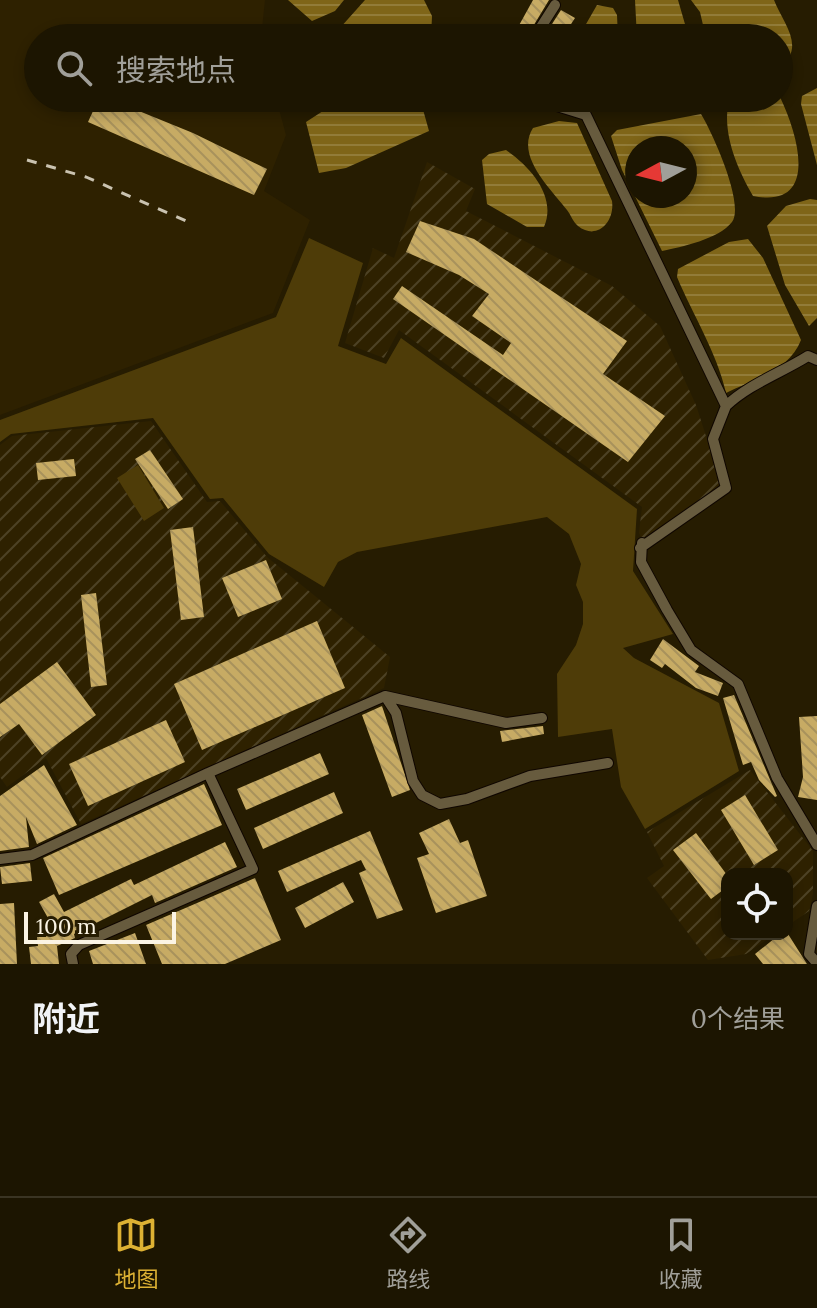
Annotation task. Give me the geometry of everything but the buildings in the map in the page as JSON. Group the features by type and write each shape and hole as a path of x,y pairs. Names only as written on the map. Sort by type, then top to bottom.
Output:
{"street":[{"path":"543,24 555,5"},
{"path":"576,112 586,115 726,406"},
{"path":"817,360 808,356 743,390 726,406 713,439 726,488 641,544 641,562 691,650 738,684 777,778 817,845"},
{"path":"385,696 396,713 413,781 422,795 440,804 467,799 530,776 608,763"},
{"path":"0,859 32,855 208,773 385,696 506,723 542,718"},
{"path":"73,964 71,954 79,945 253,869 208,773"},
{"path":"817,906 809,954 817,963"}],"shaded area":[{"path":"0,0 265,0 262,24 24,24 24,112 280,112 286,135 264,191 310,220 273,313 0,415"},
{"path":"288,0 344,0 335,11 312,21"},
{"path":"365,0 424,0 432,16 432,24 344,24"},
{"path":"635,0 678,0 685,24 636,24"},
{"path":"691,0 774,0 785,24 703,24 700,12"},
{"path":"597,5 613,8 617,15 617,24 586,24"},
{"path":"817,88 817,165 801,104 802,96"},
{"path":"321,112 424,112 429,131 346,168 319,173 306,122"},
{"path":"727,112 786,112 798,151 795,182 787,192 773,197 753,196 733,152"},
{"path":"701,114 731,185 735,213 732,222 709,238 662,251 641,208 697,208 697,136 625,136 625,176 611,136 617,130"},
{"path":"559,121 577,123 612,201 611,216 598,230 585,230 576,224 537,172 528,150 533,128"},
{"path":"506,150 532,174 544,194 547,216 544,227 527,227 487,204 482,160 489,154"},
{"path":"427,162 475,189 466,211 612,286 660,326 696,405 723,489 645,545 639,533 642,507 399,330 384,358 345,343 373,248 394,258"},
{"path":"817,200 817,318 809,326 785,285 767,226 786,206"},
{"path":"309,238 363,263 338,346 386,364 401,338 637,509 633,571 673,634 623,648 634,658 719,703 739,771 645,829 621,787 612,729 558,737 557,674 576,645 583,624 583,602 576,585 581,564 569,534 547,517 357,552 338,562 324,587 269,554 223,498 210,499 153,418 11,434 0,442 0,420 276,317"},
{"path":"748,239 763,258 801,340 779,367 726,393 711,349 677,277 678,269 729,242"},
{"path":"151,421 207,502 220,501 267,557 390,657 384,688 81,824 46,758 7,787 0,777 0,445 12,436"},
{"path":"138,465 164,508 144,521 117,478"},
{"path":"750,770 813,851 813,894 809,911 793,922 793,868 721,868 721,940 766,940 746,954 708,960 647,878 664,866 647,832"}],"railway":[{"path":"27,160 86,177 193,224"}]}
